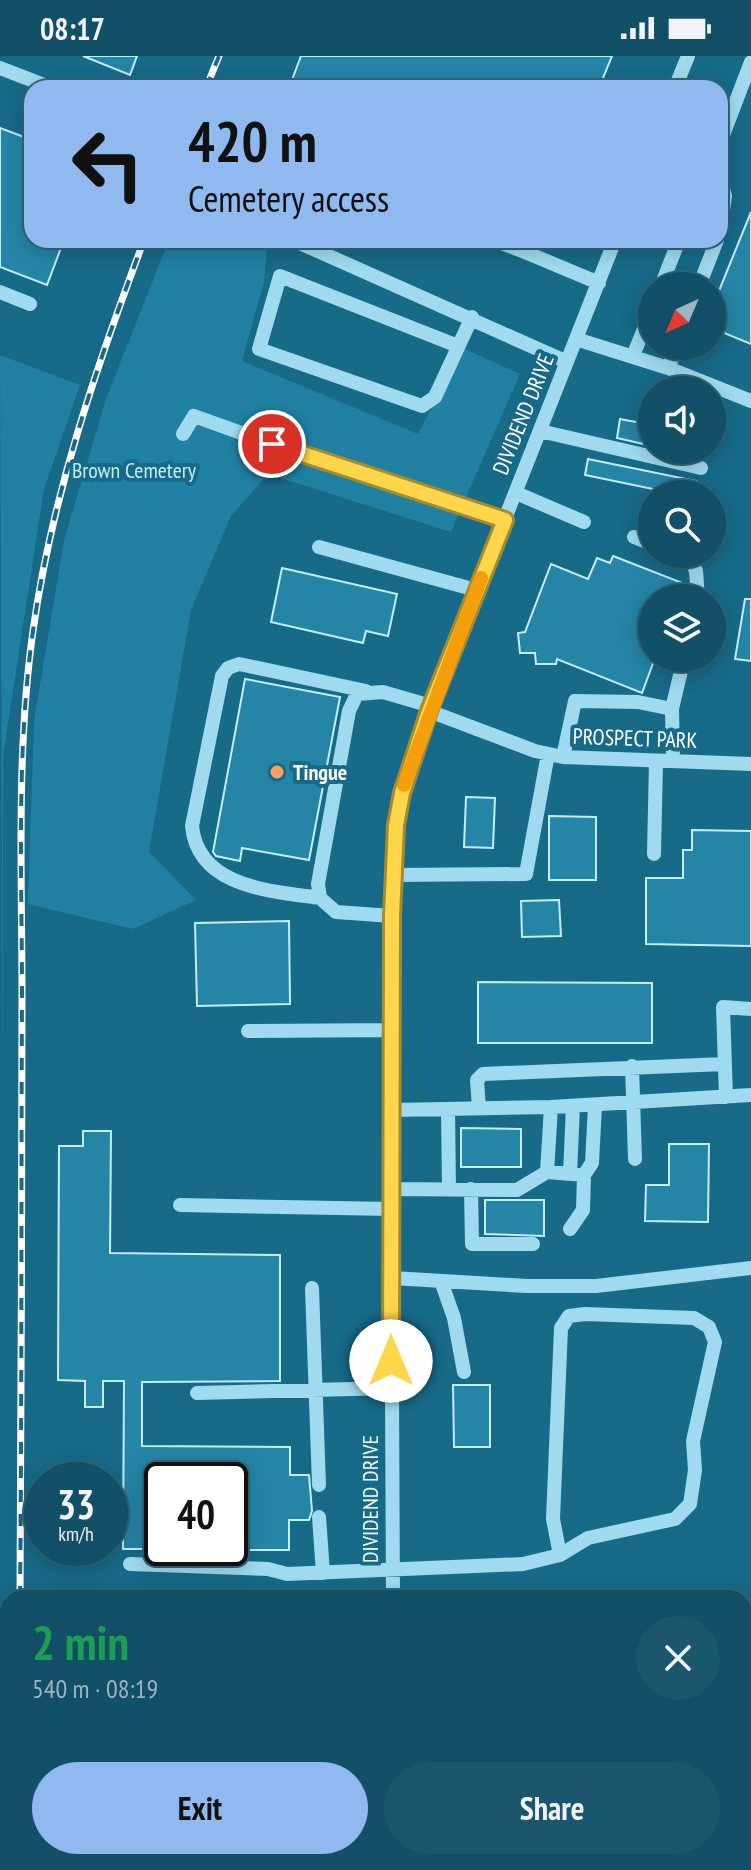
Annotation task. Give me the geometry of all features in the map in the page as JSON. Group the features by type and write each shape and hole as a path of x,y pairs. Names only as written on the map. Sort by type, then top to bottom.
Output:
{"street":[{"path":"678,80 688,56"},
{"path":"728,122 751,62"},
{"path":"0,68 31,80"},
{"path":"312,248 567,362"},
{"path":"531,248 599,283"},
{"name":"DIVIDEND DRIVE","path":"393,1590 392,916 402,793 430,708 612,248"},
{"path":"666,272 676,248"},
{"path":"704,272 714,248"},
{"path":"458,346 280,276 259,349 422,406 435,397 472,317"},
{"path":"0,292 30,304"},
{"path":"576,339 668,368 751,401"},
{"path":"633,356 638,344"},
{"path":"668,368 671,360"},
{"path":"183,434 194,416 325,463 505,520"},
{"path":"540,431 701,468"},
{"path":"516,493 584,522"},
{"path":"634,537 638,539"},
{"path":"319,547 476,590"},
{"name":"PROSPECT PARK","path":"320,898 237,883 200,854 193,839 192,826 222,676 228,668 239,664 366,691 430,708 556,755 751,764"},
{"path":"673,761 672,709 681,672"},
{"path":"366,691 357,694 349,711 318,884 320,898 336,912 392,916"},
{"path":"394,875 526,874 556,755 575,701 638,702 672,709"},
{"path":"654,854 656,761"},
{"path":"726,1097 723,1007 751,1009"},
{"path":"248,1031 392,1030"},
{"path":"479,1108 477,1080 483,1074 724,1064"},
{"path":"632,1066 635,1159"},
{"path":"392,1110 595,1106 751,1095"},
{"path":"570,1229 583,1210 577,1174 573,1106"},
{"path":"391,1189 517,1190 547,1172 577,1174 592,1163 595,1106"},
{"path":"547,1172 551,1107"},
{"path":"448,1109 449,1189"},
{"path":"471,1189 472,1244 533,1244"},
{"path":"180,1205 392,1209"},
{"path":"392,1278 596,1286 751,1268"},
{"path":"441,1281 454,1318 464,1372"},
{"path":"312,1288 319,1485"},
{"path":"130,1564 268,1569 287,1574 523,1564 560,1555 588,1538 675,1519 690,1504 695,1470 693,1441 715,1342 709,1327 694,1318 585,1314 569,1316 561,1328 553,1519 560,1555"},
{"path":"197,1393 391,1388"},
{"path":"319,1517 323,1573"}],"green space":[{"name":"Brown Cemetery","path":"166,248 267,248 264,282 242,361 418,434 463,348 520,374 451,532 268,474 231,516 191,610 149,852 196,900 133,929 28,904 34,721 64,540 106,399"},
{"path":"0,355 80,385 44,489 3,756 3,1116"}],"building":[{"path":"83,56 137,56 130,75"},
{"path":"301,56 612,56 602,80 292,80"},
{"path":"0,128 24,137 24,248 61,248 47,285 0,267"},
{"path":"751,212 751,344 726,334 726,274"},
{"path":"620,419 638,422 638,443 617,438"},
{"path":"588,459 691,480 638,480 638,486 585,475"},
{"path":"613,556 685,584 638,584 638,672 650,672 642,693 557,659 556,664 536,664 535,653 520,653 518,633 525,632 551,564 588,579 597,558 610,563"},
{"path":"282,568 397,594 388,636 366,631 363,643 271,622"},
{"path":"745,599 751,599 751,661 735,659"},
{"name":"Tingue","path":"245,679 340,697 309,860 242,848 240,861 216,856 213,852"},
{"path":"466,797 495,798 493,848 464,847"},
{"path":"549,816 596,817 596,880 549,880"},
{"path":"692,830 751,831 751,946 646,944 646,878 683,878 683,850 692,850"},
{"path":"559,900 561,936 522,937 521,901"},
{"path":"289,921 290,1004 197,1006 195,923"},
{"path":"478,982 652,983 652,1043 478,1043"},
{"path":"461,1128 521,1129 521,1167 461,1167"},
{"path":"83,1131 111,1131 110,1253 280,1255 280,1381 142,1382 142,1446 290,1447 290,1475 309,1475 312,1511 309,1520 289,1520 289,1550 248,1550 248,1462 144,1462 144,1549 128,1549 128,1462 124,1462 124,1381 103,1381 103,1407 85,1407 85,1381 58,1380 59,1146 83,1146"},
{"path":"669,1144 709,1144 708,1222 645,1221 646,1185 669,1185"},
{"path":"485,1200 544,1200 544,1236 485,1234"},
{"path":"453,1385 490,1385 490,1447 454,1447"}],"railway":[{"path":"209,80 219,56"},
{"path":"20,1590 21,814 28,676 41,580 64,481 93,384 141,248"}],"slow traffic":[{"path":"404,785 481,578"}],"place":[{"name":"Tingue","path":"277,772"}],"route":[{"path":"272,444 505,520 429,711 402,793 396,825 392,916 391,1361"}]}
